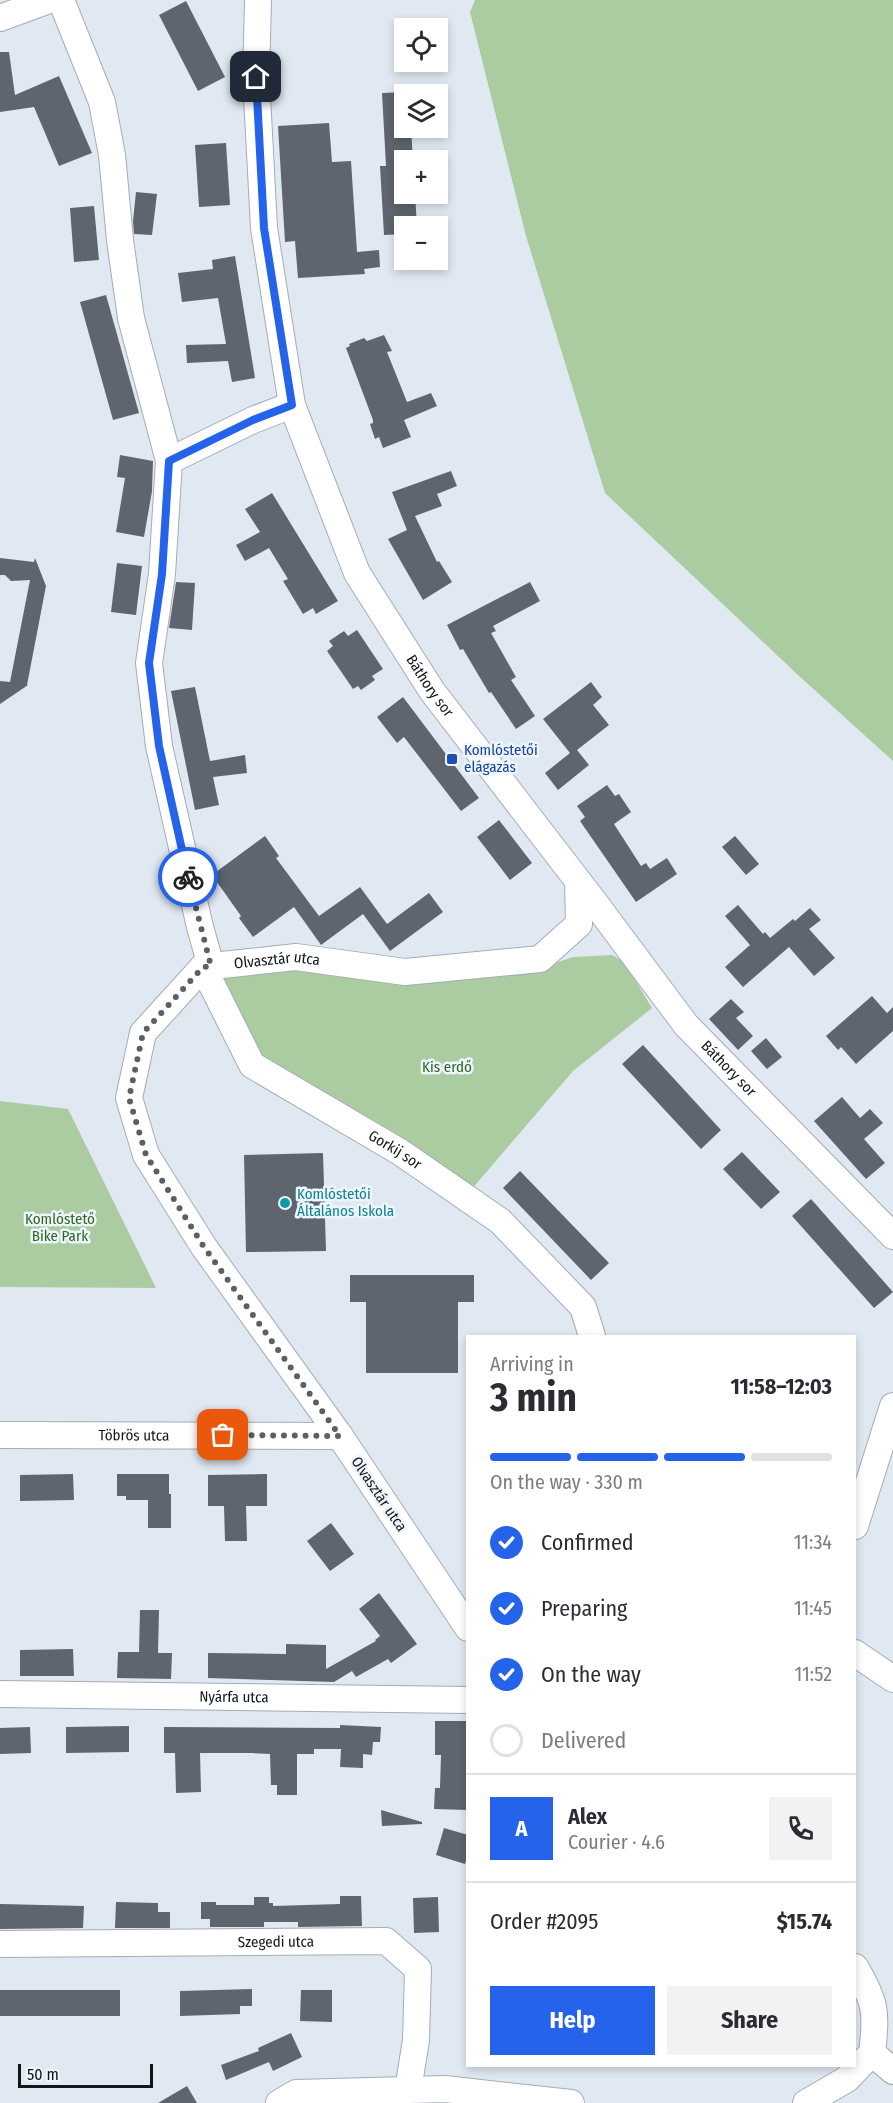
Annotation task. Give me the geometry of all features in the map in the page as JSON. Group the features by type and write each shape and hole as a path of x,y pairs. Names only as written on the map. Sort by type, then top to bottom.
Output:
{"street":[{"path":"0,18 49,0"},
{"name":"Gorkij sor","path":"61,0 102,102 112,155 120,240 131,318 169,461 162,574 149,663 159,746 207,966 252,1065 400,1152 500,1221 583,1307 592,1335"},
{"name":"Báthory sor","path":"258,0 256,77 264,228 292,405 357,573 432,691 686,1025 893,1236"},
{"path":"169,461 253,420 292,405"},
{"name":"Olvasztár utca","path":"466,1625 340,1436 204,1247 146,1155 129,1098 143,1033 207,966 296,957 405,972 540,959 579,924 578,881"},
{"path":"856,1523 893,1406"},
{"name":"Töbrös utca","path":"0,1435 340,1436"},
{"path":"856,1654 893,1679"},
{"name":"Nyárfa utca","path":"0,1694 466,1700"},
{"name":"Szegedi utca","path":"0,1944 386,1941 418,1969 416,2040 408,2090"},
{"path":"806,2103 847,2079 872,2053 875,2009 866,1985 856,1969"},
{"path":"872,2053 893,2071"},
{"path":"279,2103 296,2093 445,2089 571,2103"}],"green space":[{"path":"475,0 893,0 893,761 605,493 526,236 470,12"},
{"name":"Kis erdő","path":"612,955 624,962 652,1008 573,1071 465,1197 252,1065 211,966 541,968 573,957"},
{"name":"Komlóstető Bike Park","path":"0,1101 68,1109 156,1288 0,1287"}],"building":[{"path":"186,1 225,77 198,91 159,15"},
{"path":"0,52 9,52 15,95 59,76 92,153 59,166 34,107 0,112"},
{"path":"394,92 394,138 412,138 412,150 394,150 394,204 416,204 416,216 394,216 394,235 384,235 380,166 386,166 382,93"},
{"path":"329,123 332,162 351,161 357,252 379,250 380,267 364,269 365,274 298,278 295,241 285,242 278,126"},
{"path":"226,143 230,205 199,207 195,145"},
{"path":"136,192 157,194 152,235 134,234"},
{"path":"94,206 99,260 74,262 70,208"},
{"path":"235,256 255,378 232,382 228,361 187,363 186,345 226,344 218,298 182,302 178,273 213,269 212,260"},
{"path":"106,295 139,413 113,420 80,302"},
{"path":"384,335 392,351 387,352 407,402 431,393 437,406 404,420 411,437 383,448 379,437 375,439 370,424 373,420 346,348 350,346 349,344 364,338 367,341"},
{"path":"120,455 153,461 152,491 144,537 116,532 125,478 117,477"},
{"path":"451,471 457,486 437,494 442,506 415,516 437,562 439,561 452,582 423,600 388,539 407,530 392,492"},
{"path":"272,493 338,601 316,614 313,608 303,614 283,581 288,579 269,548 245,561 236,545 260,532 245,509"},
{"path":"0,558 34,562 35,558 46,586 28,685 0,704 0,681 10,682 30,580 11,581 5,575 0,575"},
{"path":"117,563 142,566 136,615 111,612"},
{"path":"176,582 195,583 192,630 169,628"},
{"path":"530,582 540,601 493,626 496,631 491,633 516,677 511,680 535,716 516,729 491,692 489,693 463,649 460,650 447,625"},
{"path":"357,630 383,669 372,676 375,680 361,690 358,686 353,689 327,651 333,646 329,641 344,631 348,636"},
{"path":"591,682 602,697 593,705 609,725 577,750 589,765 558,790 545,773 570,753 543,719"},
{"path":"195,687 210,761 245,755 247,773 213,777 219,805 195,810 171,691"},
{"path":"403,697 479,798 461,811 404,737 397,743 377,717"},
{"path":"607,785 615,796 619,794 631,812 614,824 641,866 646,863 650,869 667,858 677,874 636,902 580,821 585,817 577,806"},
{"path":"499,820 532,863 510,880 477,837"},
{"path":"265,836 279,856 276,858 319,916 360,887 387,924 429,893 443,912 390,951 363,914 321,945 294,907 253,937 212,875"},
{"path":"735,836 759,864 746,875 722,847"},
{"path":"738,905 763,934 765,932 770,938 810,908 821,920 809,929 835,958 814,976 789,947 743,987 725,967 750,945 725,916"},
{"path":"872,996 887,1013 893,1007 893,1031 856,1064 841,1047 838,1050 826,1036"},
{"path":"731,999 744,1012 736,1018 753,1036 738,1050 709,1019"},
{"path":"766,1038 782,1057 767,1069 751,1051"},
{"path":"643,1045 721,1130 701,1149 622,1064"},
{"path":"842,1097 860,1118 870,1109 883,1123 864,1139 885,1163 866,1179 814,1121"},
{"path":"742,1152 780,1192 761,1209 723,1169"},
{"name":"Komlóstetői Általános Iskola","path":"323,1153 326,1251 246,1252 244,1155"},
{"path":"520,1171 609,1263 591,1280 503,1188"},
{"path":"811,1199 893,1292 874,1308 792,1216"},
{"path":"350,1275 474,1275 474,1302 458,1302 458,1373 366,1373 366,1302 350,1302"},
{"path":"73,1474 74,1500 20,1501 20,1475"},
{"path":"117,1474 169,1474 171,1528 148,1528 148,1500 126,1500 126,1496 117,1496"},
{"path":"267,1474 267,1506 246,1506 247,1541 225,1541 224,1506 208,1506 208,1475"},
{"path":"331,1523 354,1554 330,1571 307,1541"},
{"path":"379,1593 417,1644 391,1663 388,1659 356,1677 352,1671 334,1682 208,1678 208,1653 286,1654 286,1644 326,1645 326,1669 376,1641 380,1636 359,1609"},
{"path":"140,1610 159,1610 158,1653 172,1653 171,1679 117,1678 118,1652 139,1652"},
{"path":"73,1649 74,1676 20,1676 20,1650"},
{"path":"435,1721 466,1721 466,1810 434,1809 435,1788 440,1788 441,1755 435,1755"},
{"path":"340,1725 381,1727 380,1742 373,1742 372,1755 363,1754 363,1768 340,1767 341,1749 314,1749 314,1754 297,1754 297,1795 277,1795 277,1785 271,1785 270,1754 251,1753 200,1753 201,1792 176,1793 175,1753 164,1753 164,1727 340,1728"},
{"path":"129,1726 129,1752 66,1753 66,1727"},
{"path":"30,1727 31,1753 0,1754 0,1728"},
{"path":"381,1810 422,1822 422,1824 382,1826"},
{"path":"444,1828 466,1834 465,1864 436,1855"},
{"path":"340,1896 361,1896 362,1926 298,1927 298,1922 264,1922 264,1927 210,1927 210,1919 201,1919 201,1902 216,1902 216,1905 254,1905 254,1897 269,1897 269,1903 273,1903 273,1906 340,1904"},
{"path":"438,1897 439,1932 414,1933 413,1898"},
{"path":"116,1902 158,1903 158,1912 170,1912 170,1928 115,1928"},
{"path":"0,1904 84,1906 83,1928 0,1929"},
{"path":"252,1989 252,2006 240,2006 240,2014 180,2016 180,1991"},
{"path":"0,1990 120,1990 120,2016 0,2016"},
{"path":"301,1990 332,1990 332,2022 300,2021"},
{"path":"291,2033 302,2057 273,2071 269,2062 226,2080 221,2065 259,2051 258,2048"},
{"path":"187,2086 197,2103 158,2103"}],"way so far":[{"path":"188,877 211,966 203,967 143,1033 129,1098 146,1155 204,1247 340,1436 223,1435"}],"place":[{"name":"Komlóstetői elágazás","path":"452,759"},
{"name":"Komlóstetői Általános Iskola","path":"285,1203"}],"route":[{"path":"188,877 159,746 149,663 162,574 169,461 253,420 292,405 264,228 256,77"}]}
